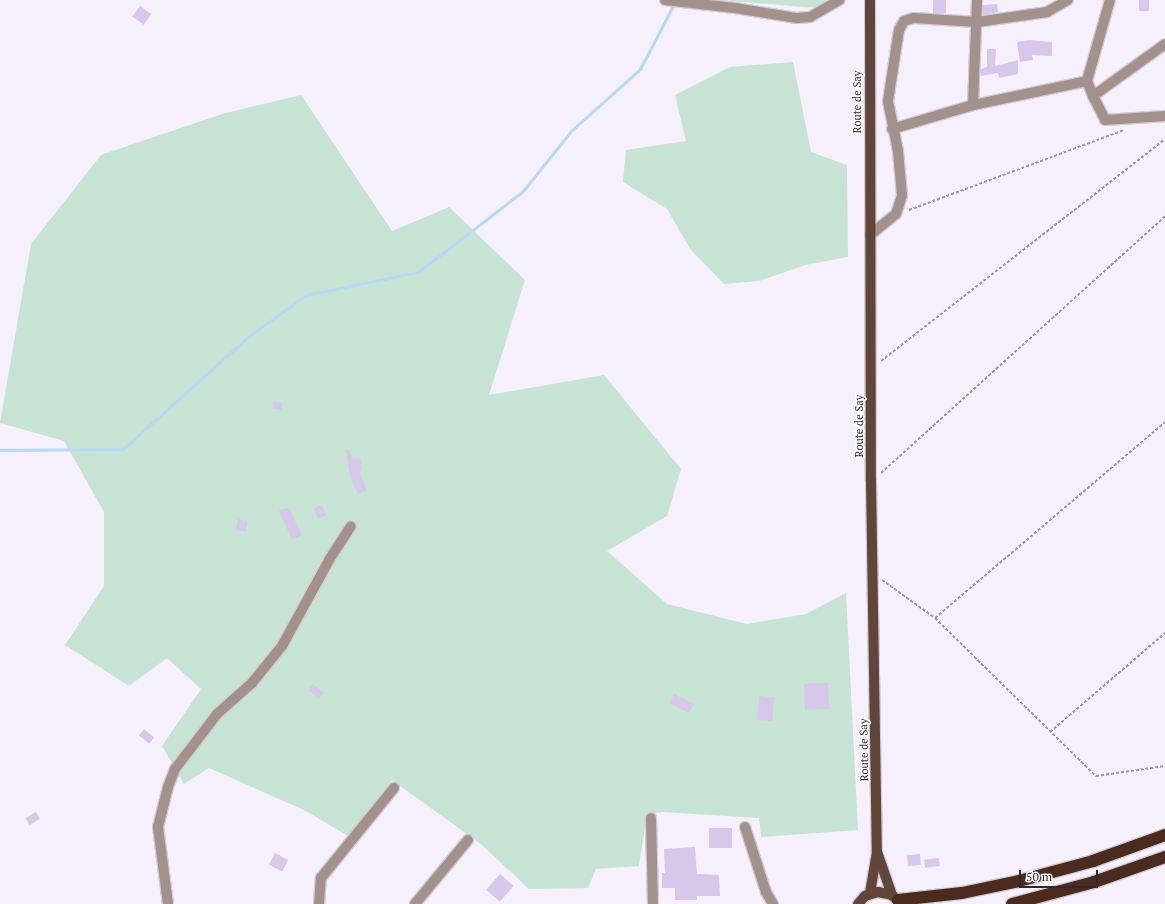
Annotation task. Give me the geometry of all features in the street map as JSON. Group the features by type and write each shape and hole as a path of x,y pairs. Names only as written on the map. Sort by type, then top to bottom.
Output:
{"highway":[{"path":"897,900 962,893 1019,881 1093,861 1165,835"},
{"path":"1012,904 1094,882 1165,857"}],"main road":[{"name":"Route de Say","path":"870,0 870,369 877,852 870,893"},
{"name":"Route de Say","path":"877,852 897,900"},
{"path":"858,904 864,896 870,893 885,892 897,900"}],"street":[{"path":"665,0 735,8 797,18 810,17 839,0"},
{"path":"973,105 978,22 977,0"},
{"path":"870,235 896,214 902,194 898,151 892,129 888,101 899,30 904,21 914,18 978,22 1046,12 1068,0"},
{"path":"1110,0 1087,81 1093,96 1105,120 1165,116"},
{"path":"1093,96 1165,44"},
{"path":"892,129 973,105 1087,81"},
{"path":"168,904 158,828 168,787 175,769 218,714 252,683 273,658 293,628 328,560 351,526"},
{"path":"319,904 321,878 394,788"},
{"path":"651,818 653,904"},
{"path":"745,827 766,892 773,904"},
{"path":"415,904 468,840"}],"path":[{"path":"896,214 1130,128"},
{"path":"870,369 1165,139"},
{"path":"871,481 1165,216"},
{"path":"935,618 1165,422"},
{"path":"873,574 935,618 1096,776 1165,766"},
{"path":"1050,732 1165,633"}],"green space":[{"path":"720,0 828,0 816,8"},
{"path":"793,62 811,152 847,165 848,257 805,265 759,281 724,284 691,250 667,209 623,182 626,150 686,141 675,95 730,67"},
{"path":"301,95 392,231 449,207 525,280 489,395 604,375 681,469 667,516 607,551 667,604 747,624 806,614 846,593 858,830 761,837 759,818 663,812 647,814 639,866 596,869 588,888 529,889 482,845 392,780 348,836 306,811 209,768 184,784 162,746 201,689 167,658 129,686 65,645 104,586 104,512 64,441 0,423 31,244 101,155 222,114"}],"building":[{"path":"933,0 946,0 946,13 933,13"},
{"path":"1139,0 1149,0 1149,11 1139,11"},
{"path":"997,4 998,12 983,15 983,5"},
{"path":"140,6 151,14 144,25 132,17"},
{"path":"1030,40 1052,42 1052,56 1032,55 1033,60 1020,62 1017,42"},
{"path":"987,49 996,49 995,66 1018,60 1018,74 999,78 998,73 981,76 981,69 987,67"},
{"path":"273,402 282,403 281,410 272,409"},
{"path":"346,450 349,450 353,459 360,458 362,471 359,472 367,490 358,494 350,477"},
{"path":"322,505 326,515 318,519 314,508"},
{"path":"289,508 302,535 292,540 279,510"},
{"path":"238,519 248,521 246,532 236,530"},
{"path":"828,683 829,709 805,710 804,684"},
{"path":"313,684 324,693 319,699 308,690"},
{"path":"674,694 694,704 689,713 669,703"},
{"path":"759,696 774,697 772,721 757,720"},
{"path":"144,729 154,737 149,743 139,735"},
{"path":"36,812 40,819 30,825 26,818"},
{"path":"709,828 732,828 732,848 709,848"},
{"path":"695,847 697,874 719,875 720,896 697,896 697,900 675,900 675,888 662,888 662,873 665,873 664,849"},
{"path":"275,853 288,860 282,872 269,864"},
{"path":"920,854 921,865 908,866 907,855"},
{"path":"939,858 940,866 925,868 924,860"},
{"path":"500,874 514,886 500,902 486,890"}],"waterway":[{"path":"0,450 123,449 249,336 306,295 418,272 522,192 571,131 640,69 674,4"}]}
